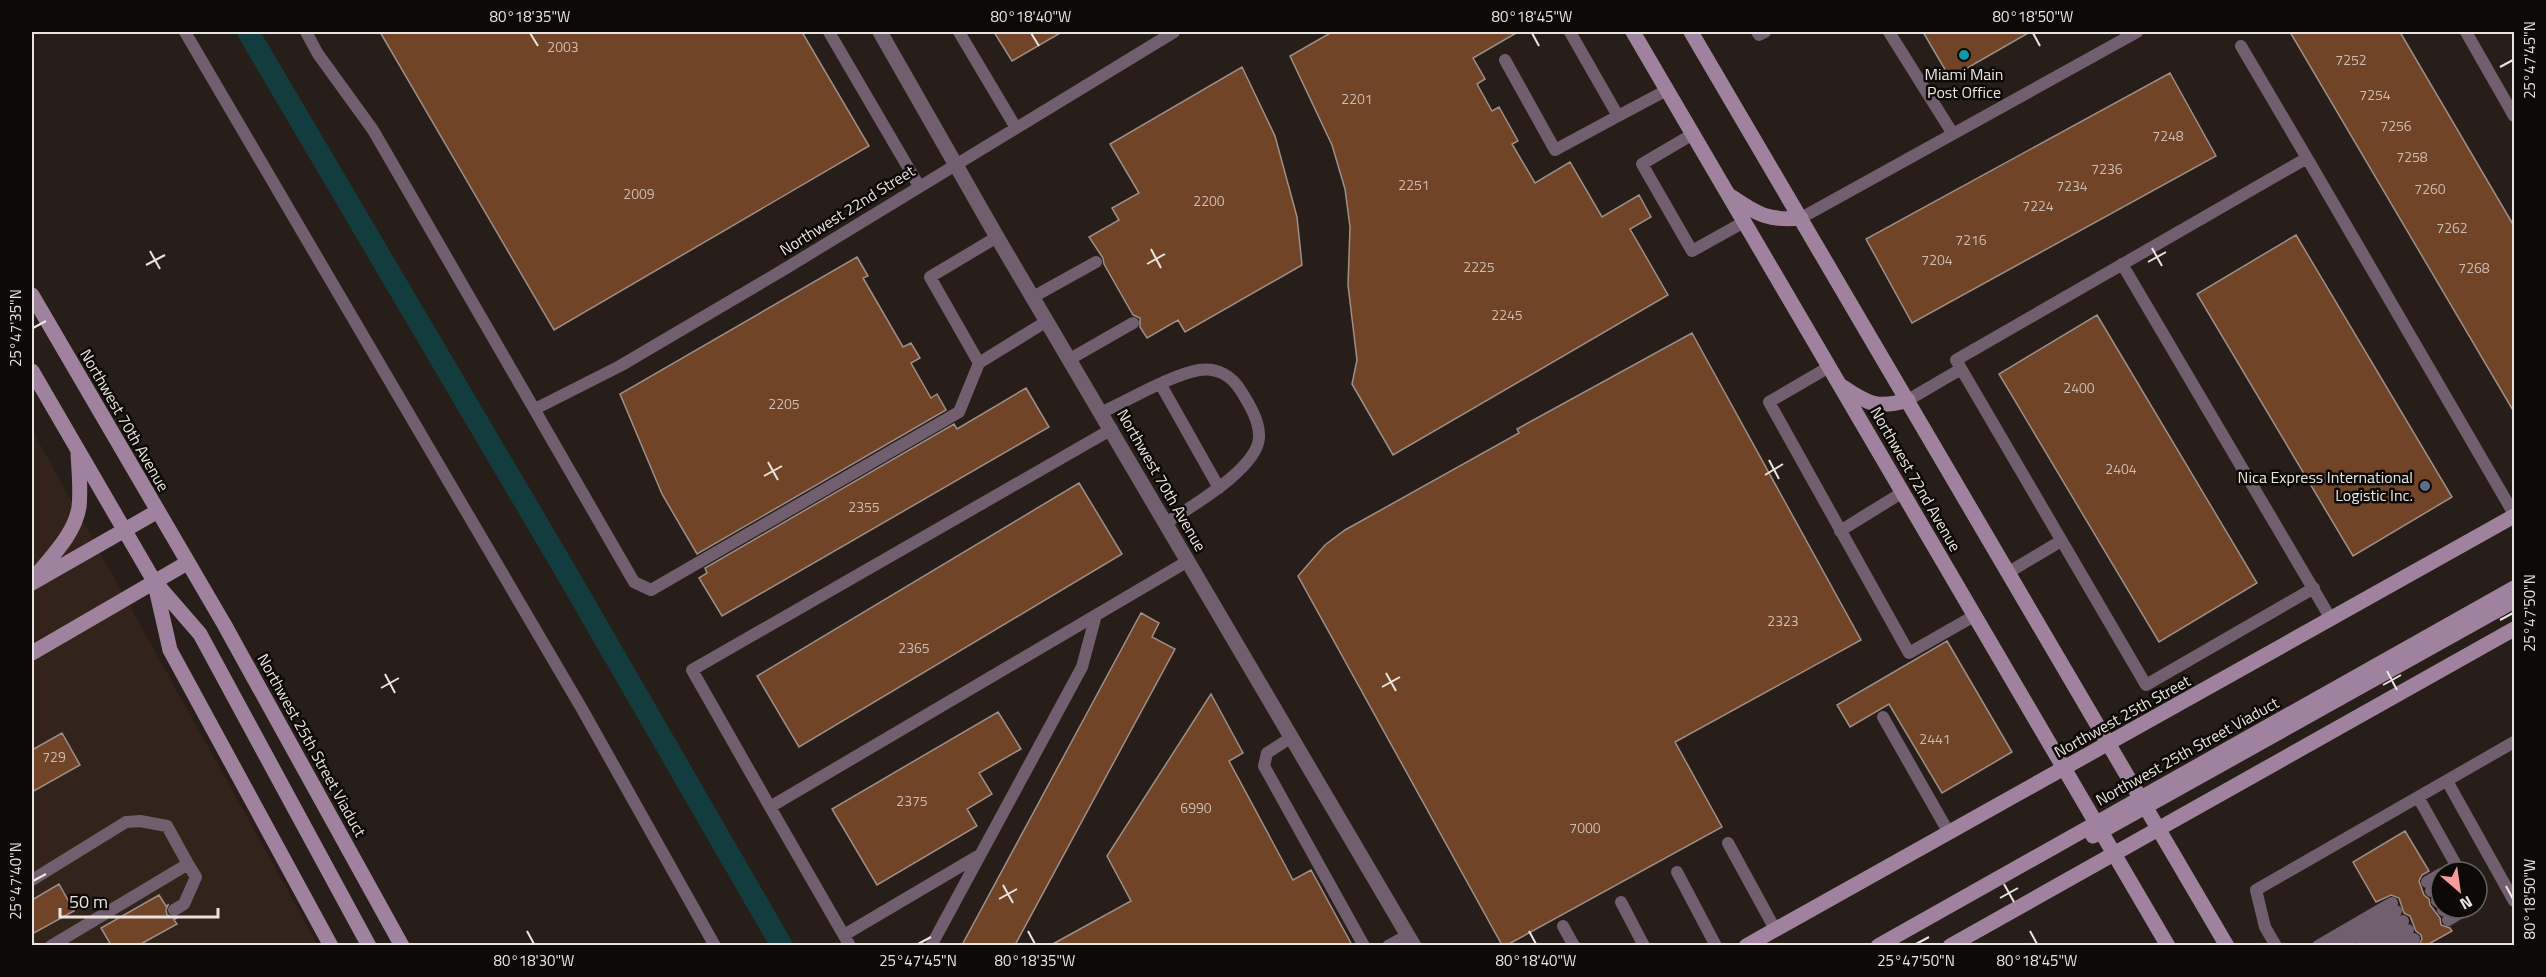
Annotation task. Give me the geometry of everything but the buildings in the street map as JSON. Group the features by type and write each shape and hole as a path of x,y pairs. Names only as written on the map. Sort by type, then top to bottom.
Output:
{"main road":[{"name":"Northwest 72nd Avenue","path":"1633,32 2168,945"},
{"name":"Northwest 72nd Avenue","path":"1691,32 2227,945"},
{"path":"1727,193 1758,215 1779,220 1802,218"},
{"name":"Northwest 70th Avenue","path":"32,295 187,563"},
{"path":"32,370 154,581 200,634 369,945"},
{"path":"1841,386 1866,402 1888,406 1908,400"},
{"path":"32,583 76,521 79,506 78,451"},
{"path":"32,583 158,511"},
{"name":"Northwest 25th Street","path":"1746,945 2066,769 2514,515"},
{"path":"32,653 187,563"},
{"name":"Northwest 25th Street Viaduct","path":"187,563 282,728 402,945"},
{"path":"154,581 170,650 331,945"},
{"name":"Northwest 25th Street Viaduct","path":"1878,945 2514,588"},
{"path":"1890,945 2102,832 2514,600"},
{"path":"1950,945 2514,629"}],"street":[{"name":"Northwest 70th Avenue","path":"880,32 997,237 1411,940"}],"lane":[{"path":"185,32 576,699 715,945"},
{"path":"306,32 318,54 373,130 634,582 651,590 959,412 979,363 1047,321"},
{"path":"829,32 919,186"},
{"path":"960,32 1016,128"},
{"name":"Northwest 22nd Street","path":"535,409 620,366 957,165 1173,32"},
{"path":"1570,32 1618,116"},
{"path":"1889,32 1953,135"},
{"path":"1802,218 2137,32"},
{"path":"2466,32 2514,116"},
{"path":"2241,46 2514,515"},
{"path":"1505,60 1555,150 1667,90"},
{"path":"1693,134 1642,164 1692,251 1743,222"},
{"path":"2307,158 1956,360 2146,685 2314,588"},
{"path":"979,363 930,277 997,237"},
{"path":"1033,297 1096,262"},
{"path":"2122,264 2331,619"},
{"path":"1070,359 1133,323"},
{"path":"1829,367 1768,402 1909,653 1974,616"},
{"path":"1908,400 1961,369"},
{"path":"1102,412 1199,370 1218,371 1236,383 1254,412 1259,438 1249,458 1219,488 1166,523"},
{"path":"1161,385 1219,488"},
{"path":"979,856 847,940 692,670 1112,429"},
{"path":"1840,531 1903,492"},
{"path":"2009,572 2061,541"},
{"path":"770,807 1188,561"},
{"path":"931,945 1082,667 1096,615"},
{"path":"1883,717 1949,833"},
{"path":"1292,737 1267,753 1264,766 1364,945"},
{"path":"2276,945 2265,927 2256,890 2514,742"},
{"path":"2446,781 2514,902"},
{"path":"2418,797 2453,860"},
{"path":"32,880 126,822 147,822 167,826 196,877 184,904 174,910"},
{"path":"1728,843 1775,929"},
{"path":"51,945 188,864"},
{"path":"1677,872 1716,945"},
{"path":"1621,902 1644,945"},
{"path":"2318,945 2403,925"},
{"path":"2338,945 2403,925"},
{"path":"2361,945 2403,925"},
{"path":"2382,945 2403,925"},
{"path":"1563,926 1574,945"},
{"path":"1388,945 1411,940"}],"shaded area":[{"path":"32,430 318,945 32,945"}],"waterway":[{"path":"248,32 569,577 782,946"}],"place":[{"name":"Miami Main Post Office","path":"1964,55"},
{"name":"Nica Express International Logistic Inc.","path":"2425,486"}]}
